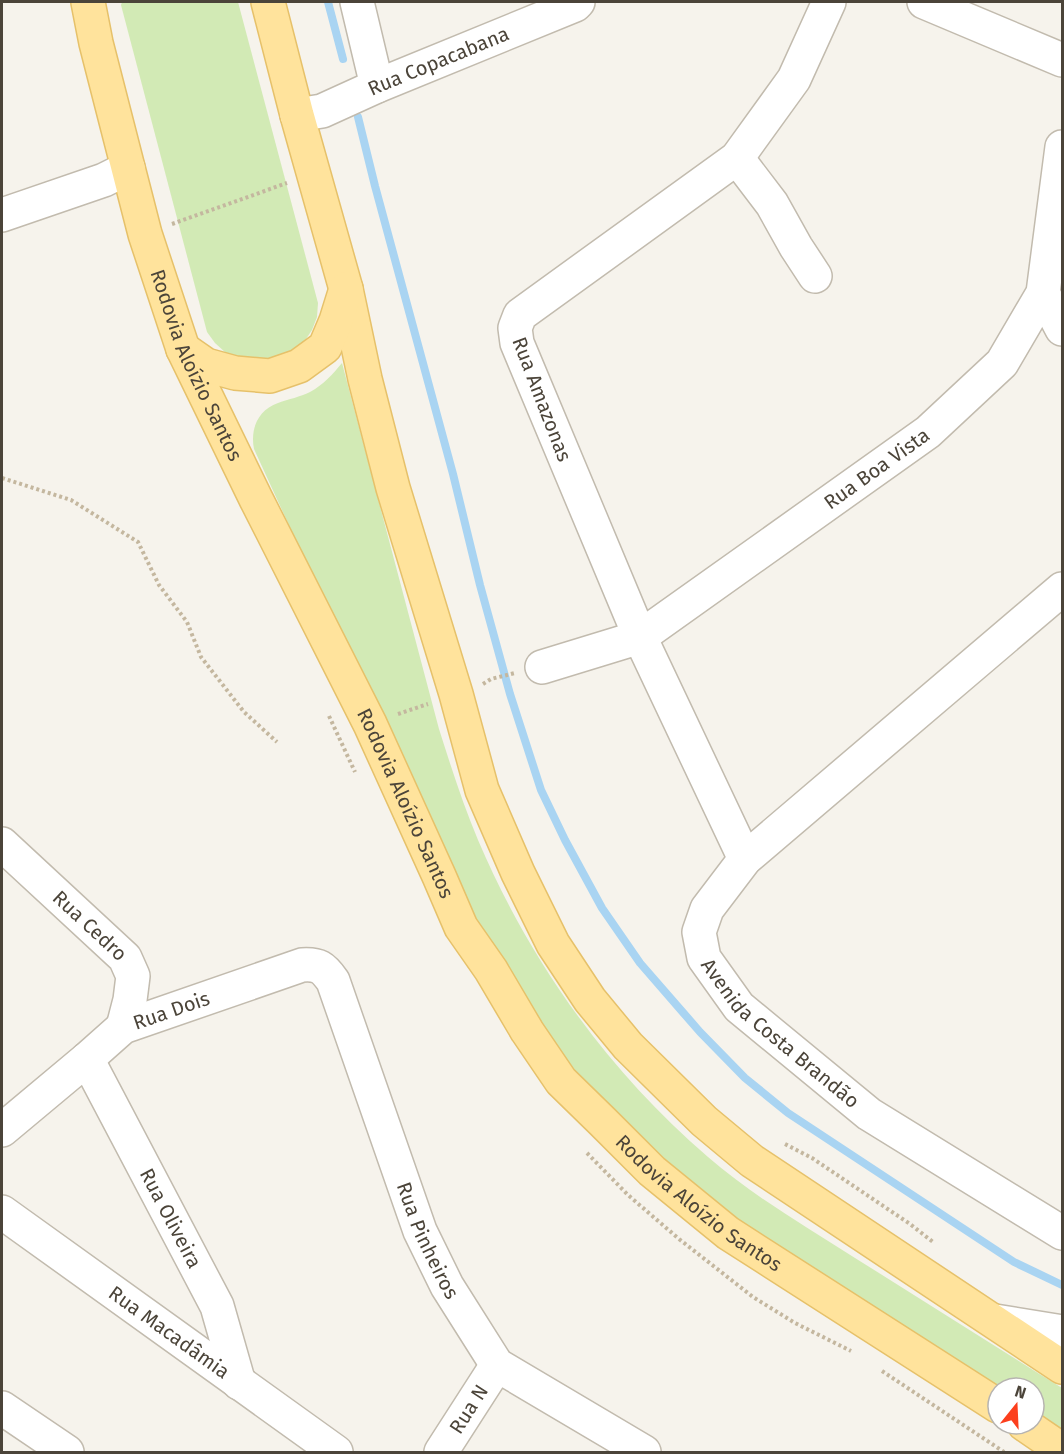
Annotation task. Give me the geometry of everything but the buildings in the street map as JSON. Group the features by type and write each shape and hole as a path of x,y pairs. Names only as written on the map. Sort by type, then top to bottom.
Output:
{"main road":[{"name":"Rodovia Aloízio Santos","path":"88,2 96,43 145,234 183,349 370,724 461,927 491,970 527,1031 561,1081 652,1171 728,1233 986,1398"},
{"path":"96,43 99,2"},
{"path":"268,2 346,289 393,489 456,694 482,790 553,944 590,1000 628,1046 704,1120 752,1161 1062,1367"},
{"path":"183,349 206,365 235,374 270,376 299,366 325,347 346,289"},
{"path":"1042,1436 1062,1450"}],"street":[{"path":"357,2 377,86"},
{"name":"Rua Copacabana","path":"297,115 322,111 578,2"},
{"name":"Rua Amazonas","path":"745,859 640,637 517,343 515,328 520,315 737,158 794,79 829,2"},
{"path":"924,2 1062,60"},
{"name":"Rua Boa Vista","path":"531,669 640,637 928,432 1002,363 1043,293 1062,147"},
{"path":"737,158 772,204 815,276"},
{"path":"2,215 104,180 128,168"},
{"path":"1043,293 1062,328"},
{"name":"Avenida Costa Brandão","path":"1062,589 745,859 707,909 699,932 704,958 739,1007 869,1114 1062,1233"},
{"name":"Rua Cedro","path":"2,844 125,958 132,976 130,1000 123,1027"},
{"name":"Rua Dois","path":"2,1130 123,1027 302,964"},
{"name":"Rua Pinheiros","path":"302,964 315,964 325,970 333,981 420,1231 447,1286 497,1365 644,1452"},
{"name":"Rua Oliveira","path":"87,1059 217,1306 239,1383"},
{"name":"Rua Macadâmia","path":"2,1212 336,1452"},
{"path":"995,1321 1062,1332"},
{"name":"Rua N","path":"441,1452 497,1365"},
{"path":"2,1408 67,1452"}],"path":[{"path":"145,234 314,173"},
{"path":"2,478 71,500 138,542 159,585 187,622 201,657 244,712 277,742"},
{"path":"338,735 482,685 491,679 531,669"},
{"path":"781,1142 812,1158 851,1184 939,1248"}],"green space":[{"path":"122,2 238,2 318,303 317,317 312,330 304,342 293,351 268,362 239,359 226,353 207,332"},
{"path":"342,363 439,729 478,840 522,929 575,1012 637,1088 672,1124 725,1171 780,1210 1043,1376 986,1376 986,1380 730,1220 603,1105 566,1060 500,963 454,878 387,739 254,449 253,434 257,421 265,410 315,389 328,379"},
{"path":"1046,1378 1062,1388 1062,1430 1046,1420"}],"waterway":[{"path":"328,2 343,59"},
{"path":"358,117 510,694 541,790 602,908 640,963 700,1032 745,1078 788,1113 1014,1262 1062,1285"}]}
